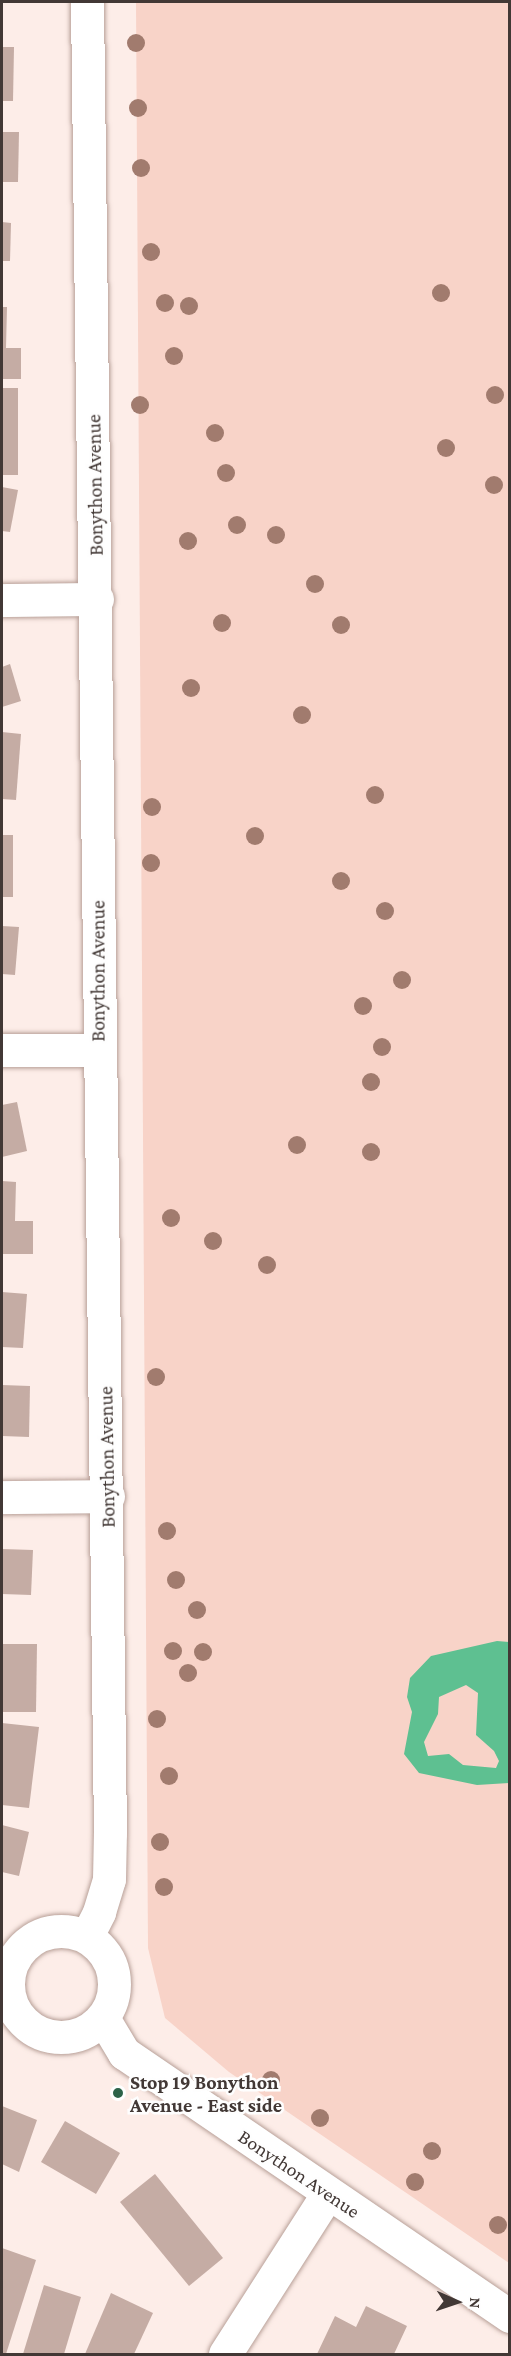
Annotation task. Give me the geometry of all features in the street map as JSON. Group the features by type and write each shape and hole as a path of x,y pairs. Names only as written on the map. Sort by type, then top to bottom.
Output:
{"street":[{"name":"Bonython Avenue","path":"87,2 97,599 98,1050 108,1496 109,1880 87,1936"},
{"path":"2,600 97,599"},
{"path":"2,1050 98,1050"},
{"path":"2,1497 108,1496"},
{"path":"58,1929 87,1936 106,1953 114,1974 112,2001 103,2018 83,2033 65,2038 33,2030 18,2017 10,2001 5,1970 18,1951 34,1937 58,1929"},
{"name":"Bonython Avenue","path":"103,2018 124,2053 510,2316"},
{"path":"225,2355 328,2193"}],"shaded area":[{"path":"136,2 509,2 509,2263 229,2072 165,2018 148,1948"},
{"path":"497,1641 509,1642 509,1783 477,1785 419,1773 404,1754 412,1712 407,1697 410,1678 431,1656","holes":["466,1685 478,1693 476,1735 494,1751 499,1761 496,1768 463,1765 449,1754 428,1756 424,1742 438,1714 439,1697"]}],"building":[{"path":"2,47 14,47 13,101 2,101"},
{"path":"2,132 19,132 18,182 2,182"},
{"path":"2,222 11,223 10,261 2,261"},
{"path":"2,307 7,307 6,348 21,348 21,379 2,379"},
{"path":"2,388 18,388 18,475 2,475"},
{"path":"2,487 18,490 10,532 2,531"},
{"path":"10,664 21,701 2,707 2,667"},
{"path":"2,732 21,734 16,800 2,799"},
{"path":"2,835 13,835 13,897 2,897"},
{"path":"2,926 19,927 15,975 2,974"},
{"path":"17,1102 27,1151 2,1157 2,1105"},
{"path":"2,1181 16,1182 15,1221 33,1221 33,1254 2,1254"},
{"path":"2,1292 27,1294 23,1348 2,1347"},
{"path":"2,1385 30,1386 29,1437 2,1436"},
{"path":"2,1549 33,1550 31,1595 2,1594"},
{"path":"2,1644 37,1644 36,1712 2,1712"},
{"path":"2,1723 39,1727 29,1808 2,1805"},
{"path":"2,1825 29,1832 19,1876 2,1872"},
{"path":"2,2106 37,2120 19,2172 2,2164"},
{"path":"65,2121 120,2153 96,2194 41,2162"},
{"path":"155,2174 223,2258 189,2286 120,2202"},
{"path":"2,2248 36,2260 6,2354 2,2354"},
{"path":"44,2285 81,2297 64,2354 23,2354"},
{"path":"111,2293 153,2313 134,2354 85,2354"},
{"path":"366,2306 407,2326 394,2354 317,2354 335,2316 356,2327"}],"place":[{"name":"Stop 19 Bonython Avenue - East side","path":"118,2093"}]}
